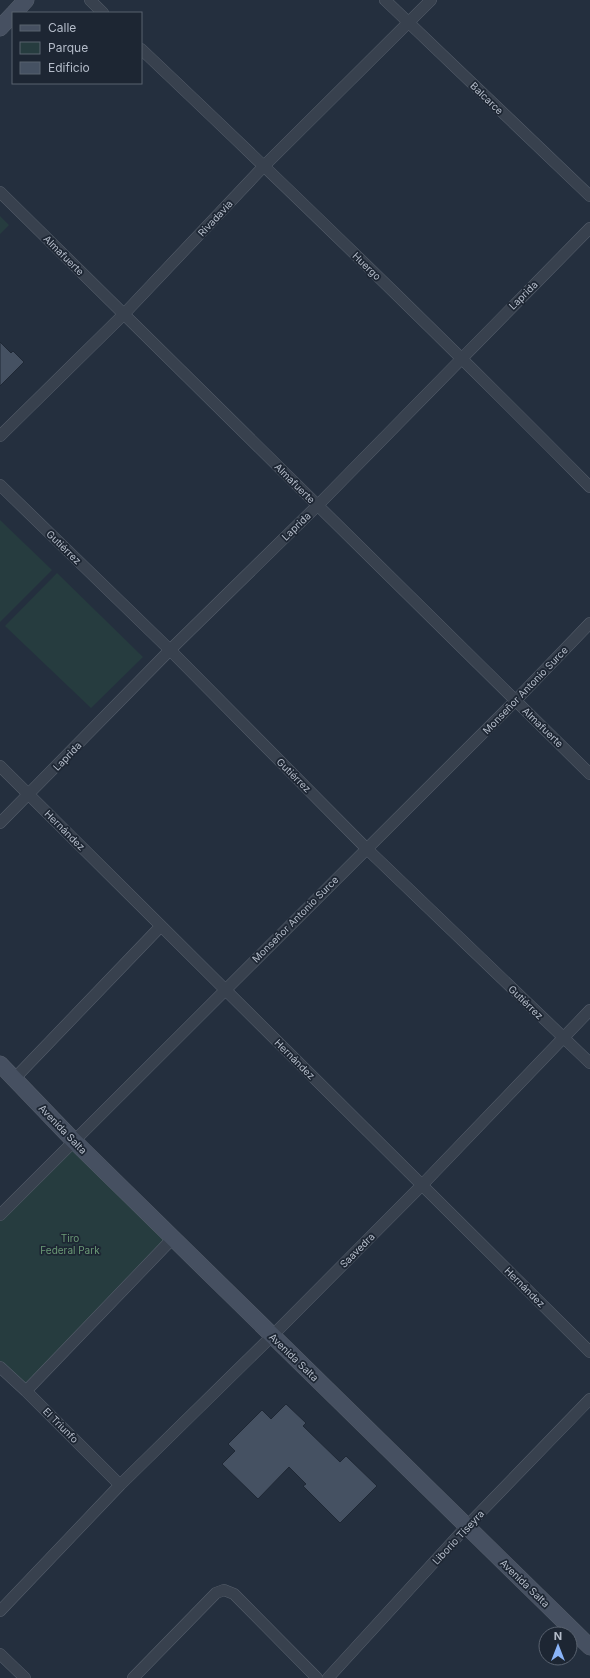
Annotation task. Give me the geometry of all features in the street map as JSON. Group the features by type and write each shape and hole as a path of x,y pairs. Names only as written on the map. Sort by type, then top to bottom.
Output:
{"main road":[{"path":"16,12 26,0"},
{"path":"0,28 12,16"},
{"name":"Avenida Salta","path":"0,1064 73,1140 590,1647"}],"street":[{"path":"90,0 103,12"},
{"name":"Balcarce","path":"385,0 590,196"},
{"name":"Rivadavia","path":"0,436 124,314 264,166 430,0"},
{"name":"Huergo","path":"142,50 462,358 590,487"},
{"name":"Almafuerte","path":"0,192 590,774"},
{"name":"Laprida","path":"0,823 170,650 318,505 590,228"},
{"name":"Gutiérrez","path":"0,485 170,650 366,848 590,1063"},
{"name":"Monseñor Antonio Surce","path":"0,1215 73,1140 515,701 590,623"},
{"name":"Hernández","path":"0,766 590,1352"},
{"path":"15,1078 161,926"},
{"name":"Saavedra","path":"0,1612 120,1485 272,1336 422,1185 590,1010"},
{"path":"26,1391 173,1238"},
{"name":"El Triunfo","path":"0,1367 120,1485"},
{"name":"Liborio Tiseyra","path":"328,1678 467,1526 590,1399"},
{"path":"133,1678 216,1593 224,1590 234,1594 317,1678"},
{"path":"0,1654 25,1678"}],"green space":[{"path":"0,216 9,225 0,234"},
{"path":"0,520 52,570 0,622"},
{"path":"57,573 143,657 91,708 5,626"},
{"name":"Tiro Federal Park","path":"73,1140 173,1238 26,1391 0,1367 0,1215"}],"building":[{"path":"0,342 11,353 13,351 24,362 0,386"},
{"path":"286,1404 306,1423 303,1426 340,1462 346,1456 377,1486 340,1523 303,1486 306,1484 289,1467 258,1499 222,1464 235,1451 228,1444 262,1410 271,1419"}]}
